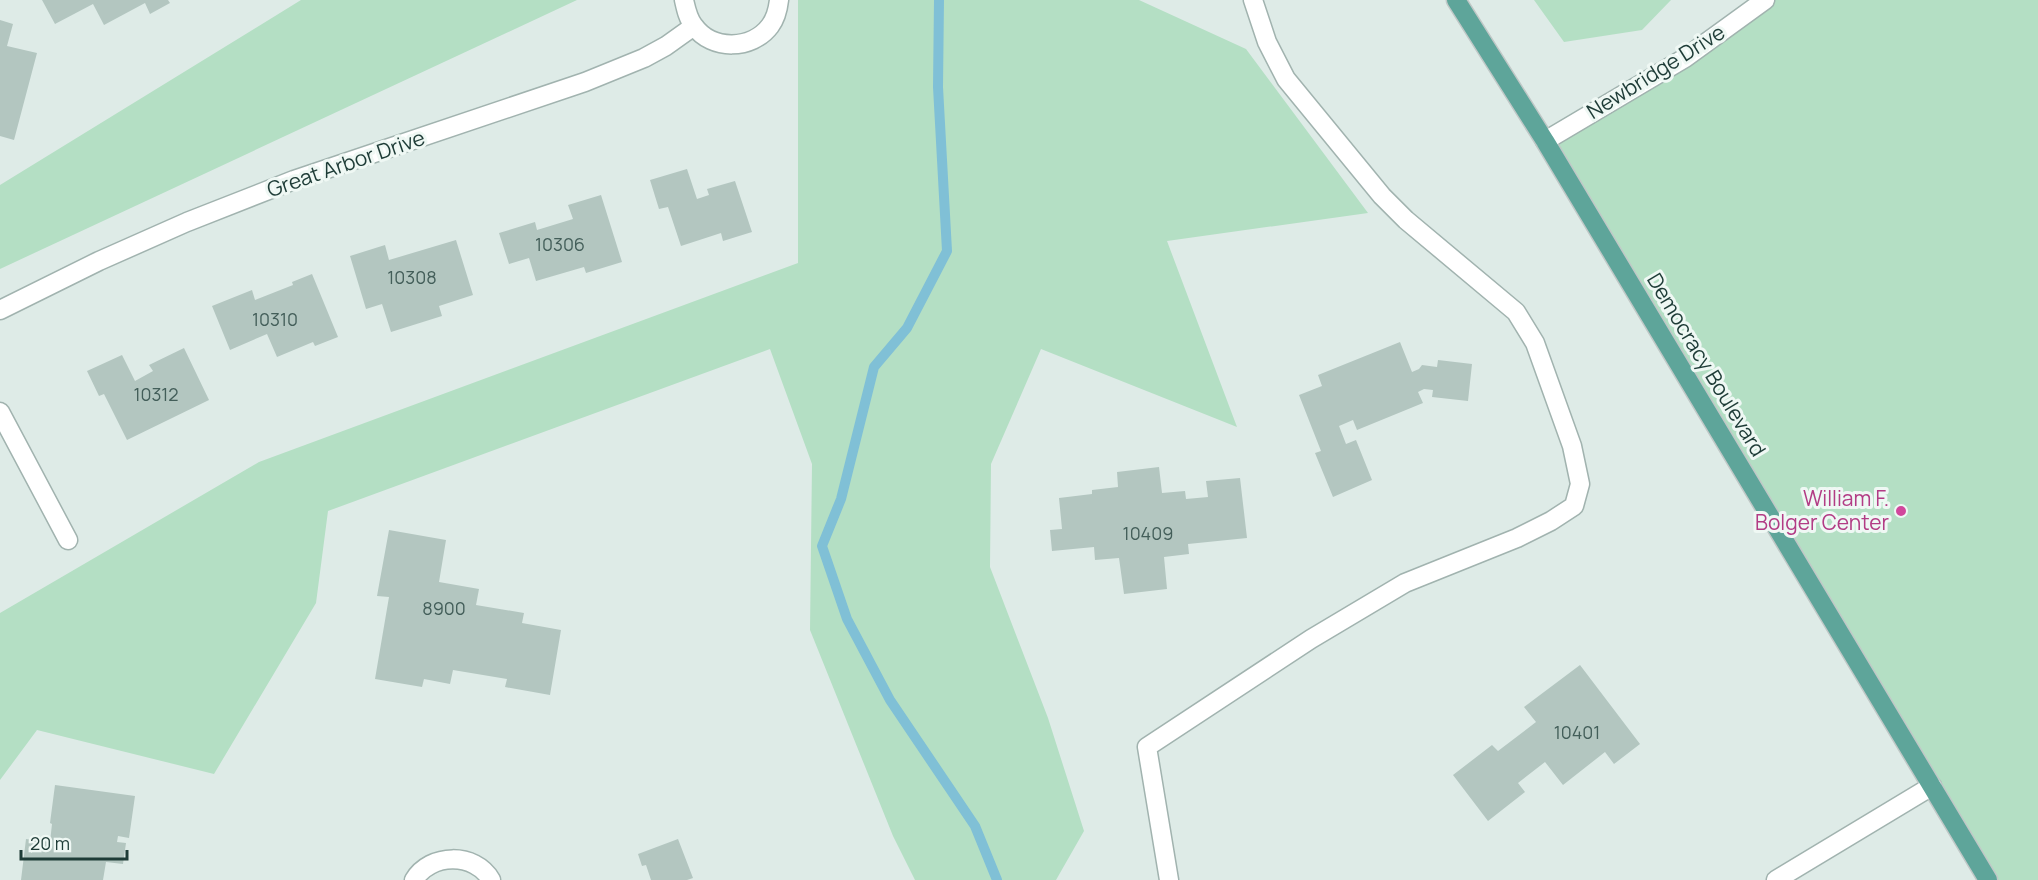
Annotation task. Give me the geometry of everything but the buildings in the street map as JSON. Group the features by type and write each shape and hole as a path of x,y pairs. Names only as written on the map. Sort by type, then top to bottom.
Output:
{"main road":[{"name":"Democracy Boulevard","path":"1456,0 1545,141 1988,880"}],"street":[{"path":"684,0 687,13 694,26 705,37 718,43 733,45 748,43 761,36 771,25 778,12 779,0"},
{"path":"1169,880 1147,747 1311,639 1405,583 1517,538 1551,521 1574,506 1580,484 1572,446 1534,343 1516,312 1406,220 1382,196 1286,78 1268,42 1253,0"},
{"name":"Newbridge Drive","path":"1545,141 1685,58 1765,0"},
{"name":"Great Arbor Drive","path":"0,310 99,261 187,222 294,180 585,82 644,58 694,26"},
{"path":"0,412 68,540"},
{"path":"1776,880 1932,786"},
{"path":"414,880 417,874 430,864 446,859 462,860 477,866 491,880"}],"green space":[{"path":"301,0 577,0 0,269 0,185"},
{"path":"798,0 1139,0 1246,49 1368,213 1167,241 1237,427 1041,349 991,464 990,567 1048,718 1084,831 1056,880 915,880 893,836 810,630 812,464 770,349 328,511 316,603 214,774 37,730 0,780 0,613 259,462 798,263"},
{"path":"1534,0 1671,0 1642,30 1564,42"},
{"name":"William F. Bolger Center","path":"1756,0 2038,0 2038,880 1983,880 1545,141"}],"waterway":[{"path":"939,0 938,87 947,251 907,328 874,367 841,499 822,546 847,619 890,700 975,826 997,880"}],"place":[{"name":"William F. Bolger Center","path":"1901,511"}]}
